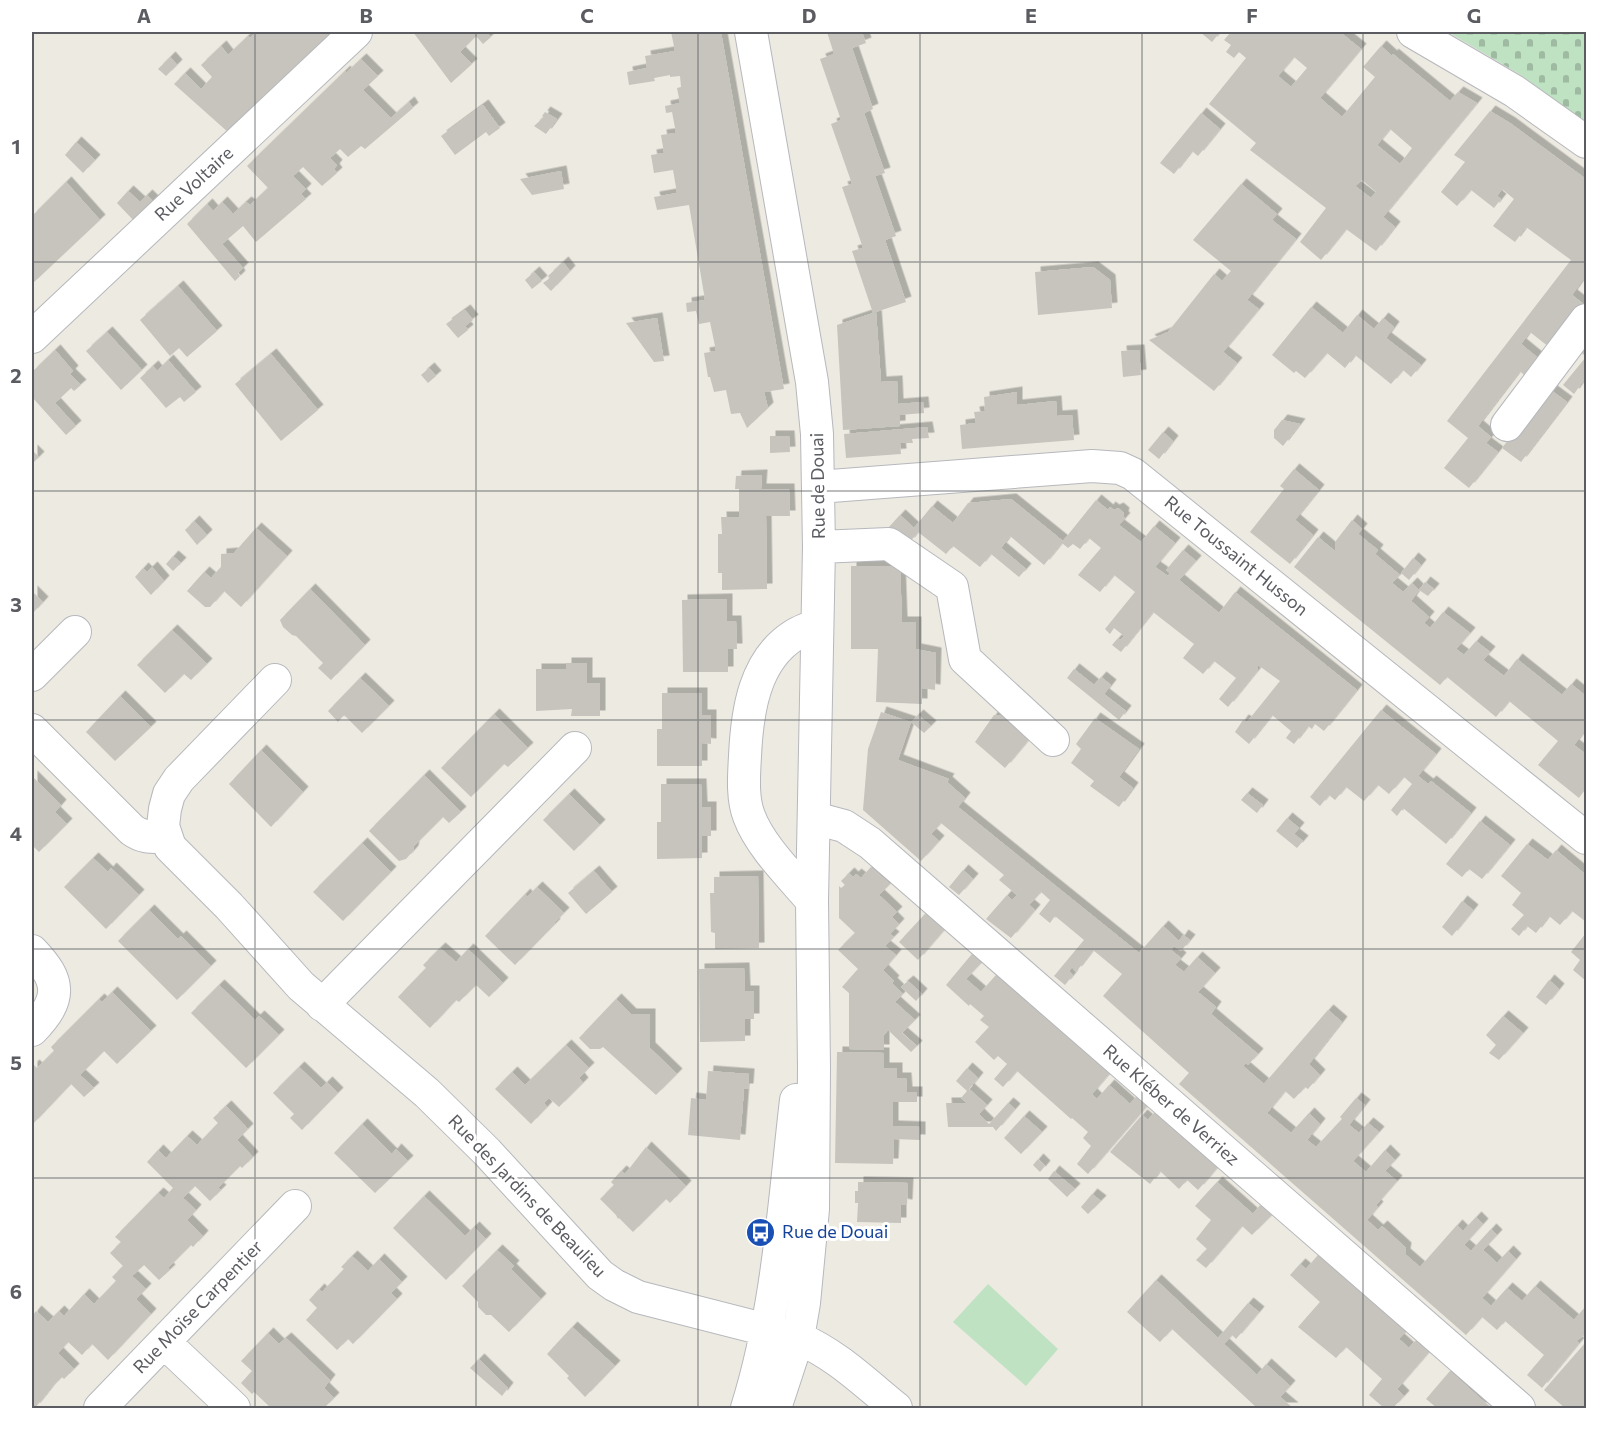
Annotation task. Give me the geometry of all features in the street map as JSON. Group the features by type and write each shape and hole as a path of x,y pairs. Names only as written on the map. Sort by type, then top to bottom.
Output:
{"street":[{"name":"Rue Voltaire","path":"32,337 356,32"},
{"name":"Rue de Douai","path":"751,32 816,409 818,487 819,547 812,901 813,1209 806,1285 798,1338 775,1408"},
{"path":"1413,32 1514,91 1587,142"},
{"path":"1507,425 1587,320"},
{"name":"Rue Toussaint Husson","path":"818,487 1092,466 1120,468 1133,474 1587,838"},
{"path":"819,547 889,544 952,587 965,659 1053,740"},
{"path":"812,901 754,828 748,814 744,771 749,709 760,676 781,646 795,635 817,625"},
{"path":"32,675 75,632"},
{"path":"32,730 132,830 140,836 149,838 165,837 163,826 165,809 169,794 179,779 274,680"},
{"path":"322,1005 575,748"},
{"name":"Rue Kléber de Verriez","path":"814,818 844,826 870,843 1519,1408"},
{"name":"Rue des Jardins de Beaulieu","path":"165,837 170,847 229,906 284,969 322,1005 427,1093 486,1152 600,1275 638,1297 798,1338 830,1354 896,1408"},
{"name":"Rue de Douai","path":"747,1408 766,1330 782,1228 812,947"},
{"path":"32,951 45,965 54,986 49,1009 32,1030"},
{"name":"Rue Moïse Carpentier","path":"100,1408 295,1206"},
{"path":"164,1342 234,1408"}],"green space":[{"path":"1448,32 1586,32 1586,124 1521,75"},
{"path":"988,1284 1058,1349 1026,1386 953,1322"}],"building":[{"path":"257,32 335,32 229,133 174,84 185,73 201,89 212,77 201,65 221,46 228,55 248,36 250,38"},
{"path":"413,32 486,32 491,37 483,44 476,36 460,52 472,64 451,83"},
{"path":"671,32 721,32 784,389 764,392 768,408 747,428 740,413 731,414 726,390 714,392 710,377 708,377 704,353 716,351 710,322 699,324 696,311 687,312 686,303 705,300 689,205 657,210 654,197 677,193 673,170 654,173 651,155 664,153 661,135 676,133 672,112 666,113 665,106 680,103 677,88 681,87 680,76 670,77 670,75 654,78 655,81 629,85 627,72 647,68 645,56 675,51"},
{"path":"827,32 862,32 866,43 852,48 873,109 864,113 885,173 875,176 896,236 885,240 906,302 876,312 881,382 897,381 898,404 923,402 924,413 900,415 900,426 843,430 837,325 873,313 852,251 863,248 842,187 852,184 831,124 841,120 820,59 834,54"},
{"path":"1200,32 1220,32 1212,42"},
{"path":"1231,32 1340,32 1361,49 1320,98 1342,117 1375,77 1363,67 1381,46 1450,101 1458,92 1477,103 1383,217 1395,227 1376,251 1346,229 1321,260 1300,242 1326,208 1250,150 1256,143 1209,104 1246,58 1239,52 1234,58 1226,52 1231,45 1224,40","holes":["1294,57 1307,68 1291,87 1278,76","1390,129 1412,148 1400,164 1377,145","1362,180 1376,192 1371,198 1355,186"]},
{"path":"170,57 177,65 166,76 158,69"},
{"path":"361,59 378,76 363,90 391,118 409,102 413,108 365,149 361,146 348,157 340,149 330,158 337,165 334,169 337,173 322,186 303,167 293,176 306,189 301,194 306,199 256,242 243,226 222,244 243,268 235,281 187,224 207,204 213,211 222,202 233,214 246,202 250,205 268,188 247,166 345,71 346,73"},
{"path":"483,105 500,128 489,136 486,132 455,155 441,136"},
{"path":"1490,111 1586,179 1586,275 1572,295 1586,306 1554,351 1530,332 1521,344 1538,358 1525,376 1520,371 1478,426 1491,437 1486,443 1498,452 1469,488 1444,468 1468,438 1447,421 1571,260 1526,227 1515,242 1493,226 1514,199 1502,189 1497,196 1501,199 1494,208 1471,190 1457,206 1441,192 1465,162 1454,155"},
{"path":"545,112 557,119 546,134 534,126 544,117 542,116"},
{"path":"1201,113 1220,129 1198,156 1192,151 1174,174 1160,163"},
{"path":"76,142 95,160 83,173 65,155"},
{"path":"561,171 564,189 532,195 520,179"},
{"path":"66,182 100,220 32,284 32,240 34,238 32,216"},
{"path":"1241,184 1277,214 1272,220 1296,239 1247,300 1259,309 1223,352 1237,363 1214,391 1149,340 1168,332 1214,274 1222,281 1231,271 1193,240"},
{"path":"128,191 140,202 147,195 155,203 135,222 117,203"},
{"path":"563,262 570,271 551,291 543,283"},
{"path":"1093,267 1110,280 1112,308 1038,315 1035,272"},
{"path":"534,272 542,281 532,289 525,280"},
{"path":"178,286 217,331 187,357 179,348 170,356 140,320"},
{"path":"1311,307 1343,333 1357,315 1374,329 1383,318 1394,327 1386,338 1421,365 1411,377 1403,370 1391,384 1355,355 1345,368 1327,353 1305,378 1296,371 1294,373 1272,355"},
{"path":"465,310 473,320 465,326 468,330 458,338 446,324"},
{"path":"657,318 664,361 654,362 626,323"},
{"path":"107,332 142,370 121,390 86,351"},
{"path":"1586,338 1586,357 1578,349"},
{"path":"55,350 73,371 70,374 81,385 74,391 71,388 55,403 76,426 66,435 32,397 32,372"},
{"path":"1139,350 1141,375 1123,377 1121,351"},
{"path":"271,354 318,410 281,441 235,384"},
{"path":"1586,357 1586,377 1574,394 1563,385"},
{"path":"168,360 196,392 184,402 180,397 166,408 140,378 153,366 157,371"},
{"path":"429,368 436,376 428,383 421,375"},
{"path":"1548,388 1567,402 1521,462 1502,448"},
{"path":"1017,392 1017,405 1056,401 1057,416 1072,415 1074,440 962,449 960,425 976,423 974,412 985,411 984,397"},
{"path":"1282,420 1300,424 1283,446 1274,438 1274,430"},
{"path":"927,427 929,438 912,439 913,443 900,443 901,454 846,458 844,434"},
{"path":"1163,432 1173,441 1159,459 1148,450"},
{"path":"770,436 789,436 790,452 770,453"},
{"path":"32,450 39,457 32,464"},
{"path":"1294,469 1319,490 1295,520 1313,535 1290,564 1250,532 1284,489 1280,486"},
{"path":"762,475 761,489 789,489 790,516 766,516 767,589 722,590 722,573 718,573 718,534 722,534 721,517 739,517 739,489 735,489 736,476"},
{"path":"1011,499 1063,541 1096,500 1108,510 1110,507 1114,510 1118,508 1124,513 1125,518 1119,525 1141,542 1154,526 1175,543 1155,567 1168,576 1170,573 1166,570 1183,550 1196,561 1179,580 1219,613 1235,592 1357,690 1324,731 1315,724 1312,729 1308,726 1294,744 1286,738 1291,731 1272,715 1249,744 1235,732 1243,720 1247,722 1280,681 1258,665 1258,670 1228,707 1219,699 1236,678 1214,661 1203,674 1183,658 1194,644 1153,612 1121,652 1112,645 1118,638 1120,640 1124,636 1114,628 1110,634 1105,629 1135,592 1114,575 1100,592 1078,575 1101,548 1089,538 1080,549 1073,544 1068,548 1062,543 1044,565 1010,536 1001,548 1026,569 1019,577 991,554 980,567 953,546 946,554 918,532 909,543 889,527 900,515 914,528 932,506 953,523 968,503"},
{"path":"1352,520 1362,529 1358,534 1378,550 1375,554 1400,575 1392,583 1403,592 1412,583 1419,590 1411,601 1429,617 1424,623 1430,628 1443,612 1470,633 1456,649 1464,655 1476,641 1490,652 1483,660 1504,676 1517,659 1562,695 1571,684 1586,696 1586,729 1574,745 1586,754 1586,788 1579,798 1538,765 1558,741 1509,701 1496,717 1447,677 1440,685 1294,567 1318,537 1336,552 1335,542"},
{"path":"194,521 207,535 197,545 185,530"},
{"path":"256,528 287,556 241,607 224,591 210,607 205,607 187,591 204,572 211,578 221,567 221,554 234,553"},
{"path":"173,556 181,563 173,571 166,564"},
{"path":"1413,558 1421,565 1409,580 1401,573"},
{"path":"851,566 900,566 902,622 916,622 916,649 936,653 935,690 922,688 922,704 876,702 878,649 851,649"},
{"path":"152,567 164,581 151,595 135,577 143,568 147,572"},
{"path":"1425,582 1434,589 1428,596 1419,590"},
{"path":"310,589 365,645 331,680 318,668 323,663 296,636 283,627 280,620"},
{"path":"32,591 43,602 32,614"},
{"path":"727,599 727,621 736,621 737,649 728,649 728,672 683,672 682,600"},
{"path":"172,630 207,664 191,680 184,674 165,693 137,665"},
{"path":"566,663 587,663 587,683 600,683 600,716 571,716 572,709 536,711 536,669 566,669"},
{"path":"1074,669 1094,685 1101,677 1111,685 1104,694 1126,711 1119,720 1067,678"},
{"path":"360,678 389,706 362,733 344,715 338,722 328,711"},
{"path":"662,693 702,693 702,715 711,715 711,744 702,743 702,766 657,766 657,729 662,729"},
{"path":"120,696 151,727 115,761 86,732"},
{"path":"1381,710 1436,754 1418,776 1428,784 1431,781 1471,813 1446,844 1403,808 1397,816 1391,810 1412,784 1404,777 1389,794 1378,785 1364,801 1346,787 1335,800 1329,795 1320,806 1310,797"},
{"path":"881,712 911,722 898,760 949,779 947,782 965,798 958,807 1139,953 1163,926 1179,941 1183,935 1190,940 1181,951 1174,946 1171,950 1181,958 1175,965 1184,972 1197,957 1215,973 1198,992 1216,1007 1211,1014 1258,1054 1248,1065 1246,1063 1243,1066 1264,1084 1328,1010 1342,1022 1309,1064 1320,1075 1308,1089 1305,1087 1294,1099 1285,1091 1267,1113 1291,1133 1309,1113 1320,1124 1307,1140 1316,1147 1342,1119 1340,1117 1356,1098 1365,1105 1349,1125 1359,1133 1368,1123 1379,1132 1353,1161 1366,1172 1385,1150 1395,1160 1385,1171 1397,1181 1376,1205 1378,1207 1367,1220 1378,1230 1382,1226 1406,1248 1405,1254 1420,1267 1457,1225 1463,1231 1476,1217 1483,1224 1464,1245 1471,1251 1491,1229 1497,1235 1483,1250 1497,1263 1508,1251 1516,1259 1482,1298 1491,1306 1507,1288 1522,1301 1535,1286 1574,1320 1586,1306 1586,1334 1576,1341 1579,1343 1542,1388 1527,1375 1544,1355 1505,1321 1497,1330 1482,1317 1466,1335 1179,1084 1189,1073 1103,996 1122,974 1093,950 1076,972 1072,967 1069,971 1073,975 1065,985 1054,976 1084,940 1055,916 1050,923 1039,914 1050,900 1041,892 1029,905 1035,910 1011,938 986,919 1007,895 1012,900 1017,895 999,880 1004,875 941,823 931,834 939,841 921,861 863,810 868,749"},
{"path":"494,714 528,748 508,767 504,764 471,797 441,768"},
{"path":"918,715 931,726 924,733 911,722"},
{"path":"994,715 1006,716 1034,733 1005,768 975,742"},
{"path":"1095,718 1139,749 1119,777 1133,788 1119,807 1090,786 1094,781 1071,763 1081,749 1076,744"},
{"path":"261,750 303,792 271,827 229,784"},
{"path":"424,775 461,812 449,823 443,817 414,846 406,859 399,861 369,831"},
{"path":"32,776 61,805 55,812 67,824 39,852 32,845"},
{"path":"661,784 701,784 702,807 711,807 711,836 702,836 702,858 657,859 657,822 661,822"},
{"path":"1247,793 1263,805 1257,813 1241,800"},
{"path":"569,794 600,825 574,851 543,820"},
{"path":"1287,818 1299,828 1294,834 1303,841 1297,848 1276,831"},
{"path":"1480,821 1510,845 1482,879 1469,869 1462,877 1446,864"},
{"path":"362,843 391,872 343,921 313,892"},
{"path":"1527,844 1548,860 1556,850 1586,875 1586,922 1572,911 1560,925 1549,916 1536,933 1527,926 1519,936 1511,929 1524,915 1512,905 1521,893 1501,876"},
{"path":"93,858 108,872 111,868 139,895 106,929 64,887"},
{"path":"871,867 890,884 879,895 897,912 892,917 899,924 890,934 894,937 885,946 896,955 883,970 903,994 895,1002 915,1020 902,1033 917,1046 911,1052 888,1030 884,1035 884,1050 849,1049 849,993 842,987 858,969 838,950 855,933 839,918 839,886 841,888 845,885 841,881 849,873 853,877 856,874 861,878"},
{"path":"963,870 973,879 959,895 949,887"},
{"path":"594,871 612,892 586,914 568,893"},
{"path":"758,876 759,948 715,949 715,933 711,932 710,893 714,893 714,877"},
{"path":"537,887 564,913 515,965 485,936 525,894 527,897"},
{"path":"1462,901 1473,910 1452,936 1442,927"},
{"path":"149,910 178,939 181,936 211,966 177,1000 118,941"},
{"path":"925,914 944,930 918,960 899,942"},
{"path":"1586,933 1586,981 1573,970 1580,960 1571,952"},
{"path":"440,948 456,962 468,949 503,983 489,997 476,985 459,1002 456,1000 430,1028 398,997 426,968 423,965"},
{"path":"972,954 981,963 966,979 981,992 996,975 1109,1074 1092,1094 1097,1099 1109,1085 1130,1104 1136,1097 1147,1106 1088,1174 1077,1164 1091,1146 1083,1138 1088,1132 1017,1071 1003,1087 994,1079 1007,1064 998,1056 994,1060 975,1042 989,1027 980,1020 984,1016 946,985"},
{"path":"744,968 745,991 754,991 754,1019 745,1019 745,1041 700,1042 699,969"},
{"path":"1549,980 1559,989 1546,1005 1536,997"},
{"path":"908,981 922,994 916,1001 901,987"},
{"path":"219,985 255,1020 259,1016 279,1035 246,1068 191,1013"},
{"path":"112,992 151,1031 117,1064 104,1051 80,1075 94,1088 84,1097 71,1084 32,1125 32,1067 34,1065 37,1068 54,1051 51,1047 99,999 102,1002"},
{"path":"616,999 631,1014 650,1014 650,1048 677,1074 656,1095 603,1047 590,1049 579,1038"},
{"path":"1503,1016 1523,1033 1499,1060 1489,1053 1496,1045 1486,1035"},
{"path":"566,1045 589,1068 579,1078 583,1083 559,1107 549,1098 544,1103 547,1107 531,1124 495,1089 512,1072 525,1085"},
{"path":"837,1052 884,1053 884,1068 897,1068 897,1078 906,1078 907,1092 917,1092 917,1102 893,1102 893,1126 920,1127 920,1140 894,1139 893,1164 835,1163"},
{"path":"299,1067 321,1088 327,1082 338,1093 302,1130 290,1118 294,1114 273,1093"},
{"path":"967,1068 978,1078 969,1089 987,1105 979,1114 989,1124 1008,1103 1015,1109 996,1131 993,1127 948,1127 946,1103 967,1103 961,1098 967,1091 956,1081"},
{"path":"708,1071 749,1074 748,1089 744,1089 740,1140 688,1135 691,1098 706,1100"},
{"path":"226,1106 248,1129 237,1140 253,1157 242,1168 240,1166 218,1188 221,1190 210,1201 195,1186 183,1198 196,1210 187,1220 203,1236 168,1268 170,1270 159,1280 144,1265 132,1276 146,1289 136,1299 151,1314 108,1360 92,1344 82,1355 68,1342 58,1353 74,1369 64,1379 62,1377 35,1408 32,1408 32,1316 36,1311 48,1322 59,1311 64,1316 84,1294 94,1304 116,1281 112,1277 123,1266 110,1253 121,1242 115,1237 158,1193 164,1198 173,1188 147,1162 158,1150 166,1158 187,1136 197,1145 218,1123 213,1118"},
{"path":"1154,1113 1217,1168 1198,1190 1187,1180 1179,1189 1160,1171 1150,1184 1110,1152 1142,1115 1148,1120"},
{"path":"1024,1116 1042,1132 1021,1154 1004,1138"},
{"path":"362,1124 392,1154 396,1149 408,1161 375,1193 334,1153"},
{"path":"646,1147 686,1186 670,1203 666,1199 633,1232 600,1199 614,1185 611,1182 621,1171 625,1174"},
{"path":"1038,1159 1045,1166 1040,1172 1033,1165"},
{"path":"1054,1171 1075,1189 1067,1197 1048,1179"},
{"path":"858,1182 908,1183 907,1205 901,1204 901,1223 857,1222 858,1203 855,1203 855,1191 858,1191"},
{"path":"1217,1182 1253,1214 1260,1205 1272,1215 1252,1235 1242,1226 1206,1268 1196,1260 1207,1249 1196,1239 1211,1220 1195,1206"},
{"path":"1092,1194 1101,1201 1088,1214 1081,1207"},
{"path":"424,1196 465,1236 474,1227 486,1239 446,1280 393,1228"},
{"path":"497,1250 514,1266 511,1269 541,1299 509,1332 491,1315 486,1315 478,1307 478,1302 462,1286"},
{"path":"1318,1255 1405,1332 1399,1339 1409,1348 1415,1341 1429,1352 1397,1389 1404,1396 1393,1408 1384,1408 1369,1395 1382,1379 1346,1347 1336,1358 1298,1327 1320,1302 1290,1275 1300,1264 1306,1269"},
{"path":"352,1256 368,1271 379,1259 402,1282 391,1293 397,1299 353,1344 348,1339 337,1350 306,1320 317,1308 309,1300 319,1289 322,1292 344,1269 341,1267"},
{"path":"1156,1280 1218,1338 1248,1303 1259,1312 1236,1339 1232,1335 1224,1344 1257,1375 1266,1364 1290,1386 1280,1397 1293,1408 1257,1408 1172,1329 1160,1342 1127,1312"},
{"path":"572,1327 615,1366 585,1397 567,1378 569,1376 547,1354"},
{"path":"268,1333 279,1344 286,1338 330,1380 324,1388 334,1398 324,1408 271,1408 241,1383 252,1371 241,1361"},
{"path":"1586,1342 1586,1408 1565,1408 1544,1390"},
{"path":"479,1359 508,1388 502,1396 470,1368"},
{"path":"1450,1371 1492,1408 1437,1408 1426,1399"}],"place":[{"name":"Rue de Douai","path":"761,1232"}]}
